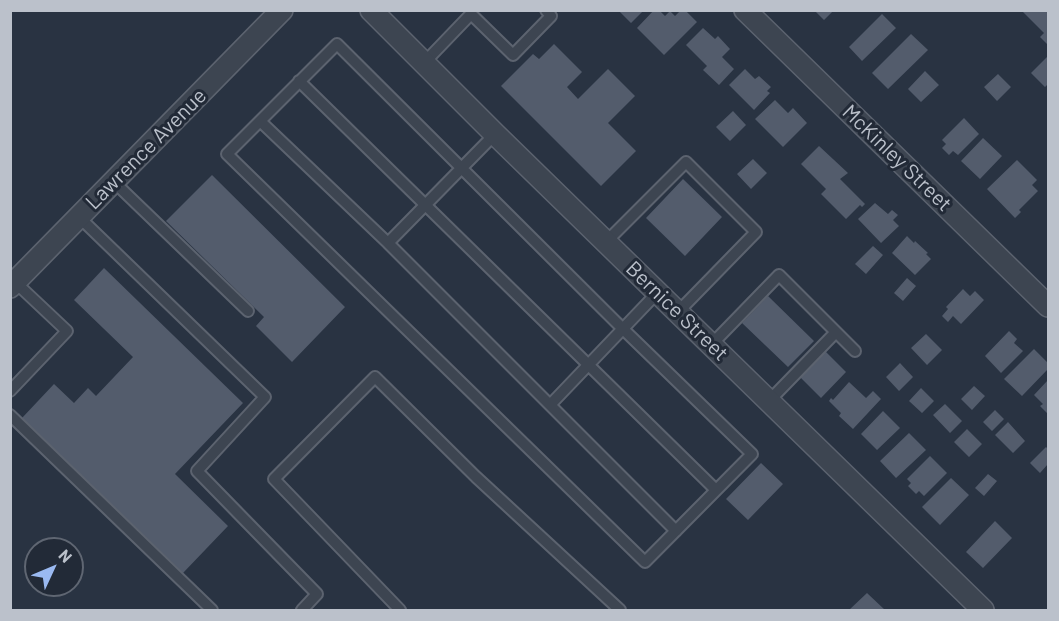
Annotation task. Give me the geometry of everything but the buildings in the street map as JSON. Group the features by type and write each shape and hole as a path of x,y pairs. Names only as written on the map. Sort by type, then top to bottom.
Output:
{"street":[{"name":"Lawrence Avenue","path":"13,284 282,10"},
{"name":"Bernice Street","path":"371,10 983,610"},
{"name":"McKinley Street","path":"745,10 1048,306"}],"lane":[{"path":"424,63 470,12 513,55 551,15 546,10"},
{"path":"337,44 752,454 645,562 227,154 300,81 337,44"},
{"path":"300,81 716,490"},
{"path":"260,120 388,243 676,531"},
{"path":"388,243 495,134"},
{"path":"606,242 686,162 756,232 678,312"},
{"path":"114,182 248,311"},
{"path":"79,217 265,397 197,471 317,594 302,610"},
{"path":"711,345 779,275 855,351"},
{"path":"10,392 67,331 13,284"},
{"path":"550,405 658,292"},
{"path":"769,401 836,332"},
{"path":"400,610 274,479 375,377 476,477 620,610"},
{"path":"10,415 212,610"}]}
